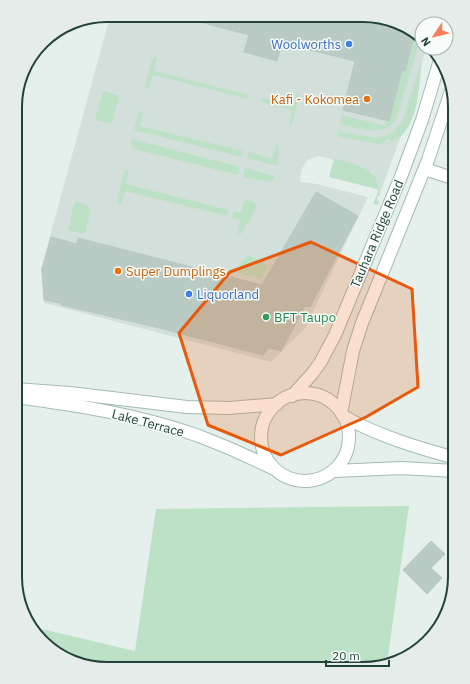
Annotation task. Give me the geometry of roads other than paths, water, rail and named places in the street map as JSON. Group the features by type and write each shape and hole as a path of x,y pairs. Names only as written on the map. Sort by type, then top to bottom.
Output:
{"main road":[{"name":"Tauhara Ridge Road","path":"292,396 308,379 320,363 335,335 404,167 422,120 438,68"},
{"name":"Tauhara Ridge Road","path":"342,414 353,351 362,323 425,169 448,102"},
{"path":"425,169 448,177"},
{"name":"Lake Terrace","path":"22,390 70,393 194,407 230,408 277,404"},
{"path":"308,393 320,396 333,403 342,414 349,434 346,453 343,460 334,471 322,478 300,481 288,477 276,469 265,453 262,432 268,414 277,404 292,396 308,393"},
{"name":"Lake Terrace","path":"22,398 114,413 153,423 204,438 276,469"},
{"path":"342,414 360,426 389,438 448,456"},
{"path":"334,471 402,468 448,471"}],"place":[{"name":"Woolworths","path":"349,44"},
{"name":"Kafi - Kokomea","path":"367,99"},
{"name":"Super Dumplings","path":"118,271"},
{"name":"Liquorland","path":"189,294"},
{"name":"BFT Taupo","path":"266,317"}]}
